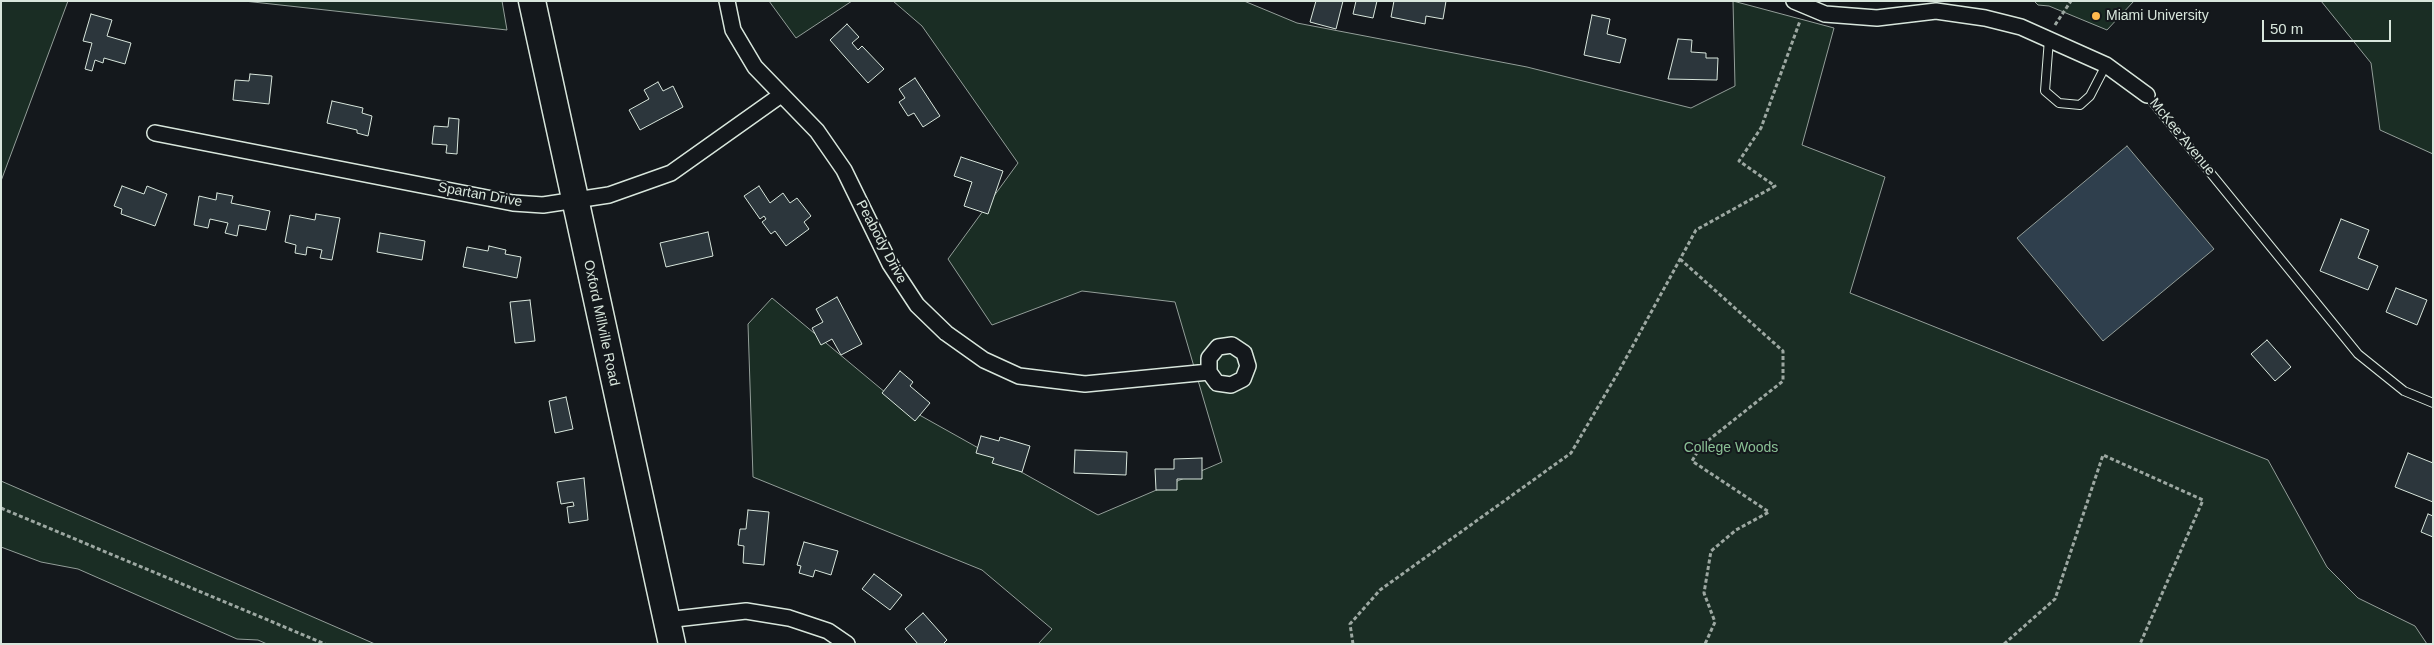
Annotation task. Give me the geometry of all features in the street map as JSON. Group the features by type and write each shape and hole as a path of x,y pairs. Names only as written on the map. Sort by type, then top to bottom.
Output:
{"highway":[{"name":"Oxford Millville Road","path":"532,1 669,632"}],"street":[{"path":"727,1 733,30 756,67 782,95"},
{"name":"McKee Avenue","path":"1800,4 1824,14 1877,18 1936,11 1985,18 2021,27 2106,65 2147,95"},
{"name":"Spartan Drive","path":"155,133 513,203 543,204 610,194 671,173 782,95"},
{"name":"Peabody Drive","path":"782,95 817,131 844,170 890,264 917,305 946,333 984,360 1019,376 1085,384 1209,372"},
{"path":"669,632 746,611 789,618 828,631 847,644"}],"lane":[{"path":"2049,39 2045,91 2059,103 2080,105 2090,96 2106,65"},
{"name":"McKee Avenue","path":"2147,95 2358,354 2404,392 2433,404"}],"path":[{"path":"1353,644 1350,624 1380,590 1571,453 1619,371 1696,230 1774,186 1739,161 1761,128 1800,4"},
{"path":"1680,259 1783,352 1783,381 1701,446 1692,461 1769,512 1736,530 1711,551 1704,593 1715,622 1705,644"},
{"path":"2004,644 2055,599 2103,454 2203,500 2140,644"},
{"path":"1,508 325,644"}],"green space":[{"path":"1,1 68,1 1,181"},
{"path":"244,1 502,1 507,30"},
{"path":"769,1 852,1 796,38"},
{"name":"College Woods","path":"893,1 1244,1 1297,23 1527,67 1691,108 1735,86 1733,1 1834,28 1802,145 1885,177 1850,293 2268,460 2327,567 2358,598 2415,626 2427,644 1038,644 1052,629 982,570 753,477 748,324 772,298 898,403 1098,515 1222,462 1175,302 1082,291 992,325 948,259 1018,163 922,26"},
{"name":"Miami University","path":"2034,1 2134,1 2107,30 2049,6 2038,5"},
{"path":"2321,1 2433,1 2433,154 2380,130 2371,63"},
{"path":"1,481 375,644 267,644 258,640 237,639 78,569 41,562 1,547"}],"water":[{"path":"2127,146 2214,249 2103,341 2017,238"}],"building":[{"path":"1316,1 1343,1 1336,29 1310,22"},
{"path":"1356,1 1377,1 1373,18 1353,14"},
{"path":"1394,1 1446,1 1443,19 1426,16 1425,24 1391,17"},
{"path":"91,14 112,20 107,36 131,43 125,64 104,58 103,63 95,60 92,71 85,69 92,43 83,41"},
{"path":"1592,15 1610,19 1607,34 1626,39 1620,63 1584,55"},
{"path":"847,24 859,37 852,43 858,50 862,46 884,69 868,83 830,40"},
{"path":"1678,39 1692,40 1691,52 1706,53 1706,58 1718,58 1717,80 1668,79"},
{"path":"250,74 272,76 269,104 233,100 235,80 249,81"},
{"path":"915,78 940,116 923,127 914,113 908,116 899,102 905,98 899,89"},
{"path":"658,82 663,91 673,86 683,107 640,130 629,110 649,99 644,90"},
{"path":"332,101 363,108 362,113 372,116 368,136 357,133 357,130 327,123"},
{"path":"449,118 459,119 457,154 446,153 447,145 432,144 434,126 448,127"},
{"path":"961,157 1003,171 988,214 964,206 972,182 954,176"},
{"path":"122,186 144,194 147,186 167,194 155,226 121,214 122,209 114,206"},
{"path":"759,186 770,203 783,193 790,203 797,198 811,216 804,222 809,229 786,246 775,231 771,234 762,222 766,219 764,216 760,219 744,196"},
{"path":"217,193 233,196 231,203 270,211 266,230 239,225 237,236 225,233 228,223 210,219 208,228 194,225 199,196 216,200"},
{"path":"316,214 340,218 332,260 320,258 322,250 307,247 306,255 295,253 296,245 285,242 290,215 315,220"},
{"path":"2341,219 2369,230 2358,258 2378,266 2368,290 2320,271"},
{"path":"708,232 713,256 666,267 660,243"},
{"path":"380,233 425,241 422,260 377,252"},
{"path":"489,246 506,250 505,254 521,257 517,278 463,267 467,247 488,251"},
{"path":"2396,288 2427,300 2417,325 2386,312"},
{"path":"837,297 862,344 841,355 832,339 821,345 812,328 823,322 816,309"},
{"path":"530,300 535,341 515,343 510,302"},
{"path":"2267,340 2291,367 2275,381 2251,354"},
{"path":"900,371 913,382 910,386 930,403 915,421 882,393"},
{"path":"566,397 573,429 555,433 549,401"},
{"path":"981,436 999,441 1000,437 1030,446 1022,472 992,463 994,458 976,453"},
{"path":"1075,450 1127,452 1126,475 1074,473"},
{"path":"2408,453 2433,463 2433,502 2395,487"},
{"path":"1202,458 1202,479 1177,479 1177,490 1156,490 1155,469 1174,469 1174,459"},
{"path":"584,478 588,520 569,523 567,507 574,506 573,502 561,504 557,482"},
{"path":"748,510 769,512 764,565 743,563 744,546 738,545 740,529 746,529"},
{"path":"2428,514 2433,516 2433,537 2421,532"},
{"path":"804,542 838,551 831,575 815,570 813,577 799,573 801,566 797,565"},
{"path":"874,574 902,595 890,610 862,589"},
{"path":"923,613 947,640 943,644 918,644 905,629"}],"place":[{"name":"Miami University","path":"2096,16"}]}
